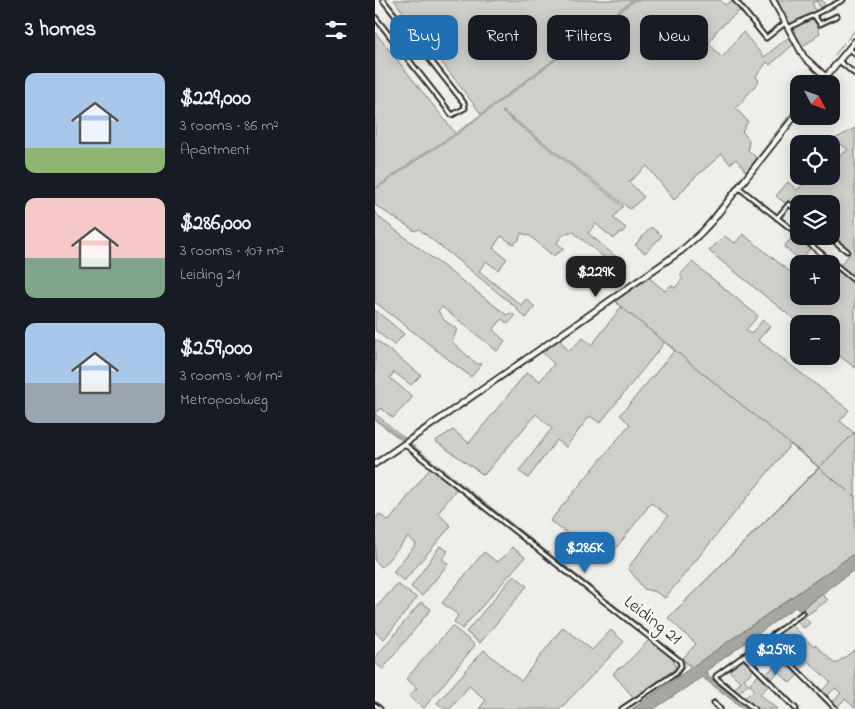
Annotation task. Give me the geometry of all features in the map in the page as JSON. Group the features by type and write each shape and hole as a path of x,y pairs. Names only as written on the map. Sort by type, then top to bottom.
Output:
{"street":[{"path":"383,0 394,15"},
{"path":"735,0 766,38 785,23"},
{"path":"773,0 804,57 824,75"},
{"path":"788,28 843,0"},
{"path":"814,15 820,24 837,16"},
{"path":"375,17 390,36"},
{"path":"828,75 855,41"},
{"path":"849,48 855,54"},
{"path":"409,60 452,115 465,108 464,103 429,60"},
{"path":"839,61 855,74"},
{"path":"375,464 681,251 701,233 790,122"},
{"path":"738,187 790,229"},
{"path":"777,218 790,205"},
{"path":"810,245 855,281"},
{"path":"840,245 847,251"},
{"name":"Leiding 21","path":"404,444 680,661 681,666 676,673 622,709"},
{"path":"754,709 716,678 717,675 803,614"},
{"path":"767,640 836,709"},
{"path":"744,656 796,709"},
{"path":"713,703 720,709"},
{"path":"375,705 380,709"}],"shaded area":[{"path":"394,0 720,0 725,5 733,0 740,10 717,30 709,43 722,58 743,32 764,57 790,36 794,44 770,65 767,62 756,76 759,81 736,108 748,122 742,131 749,140 748,150 757,158 746,172 736,159 730,164 722,154 693,179 674,200 647,166 629,182 644,197 630,209 502,112 623,206 613,218 626,228 614,239 596,224 588,233 621,261 616,267 573,232 561,237 557,243 564,249 553,256 530,236 521,233 519,240 513,244 501,236 493,248 507,259 498,270 486,261 479,271 521,305 526,299 535,307 526,318 517,308 419,229 415,231 375,205 375,32 390,51 390,60 397,60 456,134 482,115 440,60 458,60 458,15 405,15"},
{"path":"775,0 822,0 826,7 821,10 817,1 812,3 817,13 790,26"},
{"path":"814,17 820,27 818,29 820,33 799,48 791,28"},
{"path":"855,128 855,279 840,267 850,254 838,245 840,195 790,195 790,207 776,196 788,182 797,190 803,185 840,185 840,156 848,150 840,143 840,136"},
{"path":"375,212 381,219 507,315 511,313 515,316 508,324 502,319 493,330 505,341 497,351 442,307 438,311 445,321 457,329 452,342 477,364 482,364 471,377 375,302"},
{"path":"651,227 662,236 645,253 635,245"},
{"path":"743,234 790,272 790,305 840,305 840,271 855,283 855,368 840,356 840,315 790,316 709,251 724,236 735,243"},
{"path":"790,240 790,245 806,245 810,248 805,255 794,255 784,247"},
{"path":"692,262 758,316 746,330 751,334 763,320 770,326 758,340 849,410 840,421 855,432 855,553 692,667 682,659 696,644 668,618 819,467 791,444 665,598 656,592 644,589 628,568 668,516 651,503 606,561 550,521 630,424 620,415 675,350 665,342 600,423 590,416 566,447 557,440 528,478 519,471 552,428 536,414 484,475 435,441 453,430 469,443 527,372 540,381 554,364 540,350 558,338 569,351 583,338 592,345 621,307 614,300 648,277 665,291 671,285 675,288 683,278 680,275"},
{"path":"375,310 404,334 394,345 375,330"},
{"path":"375,339 421,375 411,385 394,372 390,378 413,397 393,418 381,408 375,414"},
{"path":"375,414 406,439 404,442 375,420"},
{"path":"431,467 457,488 438,513 451,526 404,581 393,572 416,544 408,537 382,567 375,561 375,520 379,514 389,521"},
{"path":"440,546 448,551 442,559 448,564 422,596 411,587"},
{"path":"512,547 525,557 462,629 454,622 458,615 442,603 484,552 497,562"},
{"path":"855,553 855,569 800,611 795,607 706,671 708,676 749,709 744,709 702,677 654,709 632,709"},
{"path":"514,575 527,586 480,643 466,632"},
{"path":"397,584 417,598 384,639 375,632 375,609"},
{"path":"822,594 828,600 804,617 810,623 804,628 796,621 806,612 801,614 799,612"},
{"path":"421,602 431,609 383,669 375,663 375,658"},
{"path":"792,625 835,664 855,650 855,708 845,699 836,708 831,704 841,693 835,688 825,698 820,693 830,682 808,661 799,671 794,666 803,656 788,640 778,649 769,640"},
{"path":"452,626 475,645 424,708 409,696 417,688 406,679"},
{"path":"563,627 592,650 611,630 624,642 560,709 479,709 486,700 469,686 450,709 445,709 437,703 484,650 521,681"},
{"path":"649,640 672,657 676,668 635,699 613,674 617,669 624,666"},
{"path":"743,659 755,669 744,679 748,684 738,694 733,690 741,682 727,669"},
{"path":"788,663 799,674 790,683 779,672"},
{"path":"774,667 779,672 769,681 764,676"},
{"path":"760,674 770,684 760,694 777,709 756,709 744,699 754,689 749,684"}],"waterway":[{"path":"375,189 456,134 634,0"},
{"path":"847,40 855,30"},
{"path":"834,56 844,43"},
{"path":"768,143 790,115"},
{"path":"763,161 791,126"},
{"path":"743,177 767,145"},
{"path":"744,184 762,163"},
{"path":"687,242 704,225 741,178"},
{"path":"680,248 686,243"},
{"path":"628,285 676,251"},
{"path":"590,312 626,286"},
{"path":"619,305 855,497"},
{"path":"564,329 588,313"},
{"path":"552,337 559,333"},
{"path":"544,343 550,339"},
{"path":"528,354 542,344"},
{"path":"506,369 526,355"},
{"path":"478,389 503,371"},
{"path":"407,437 473,392"},
{"path":"375,419 404,440"},
{"path":"675,611 855,432"},
{"path":"410,444 693,668"}]}
